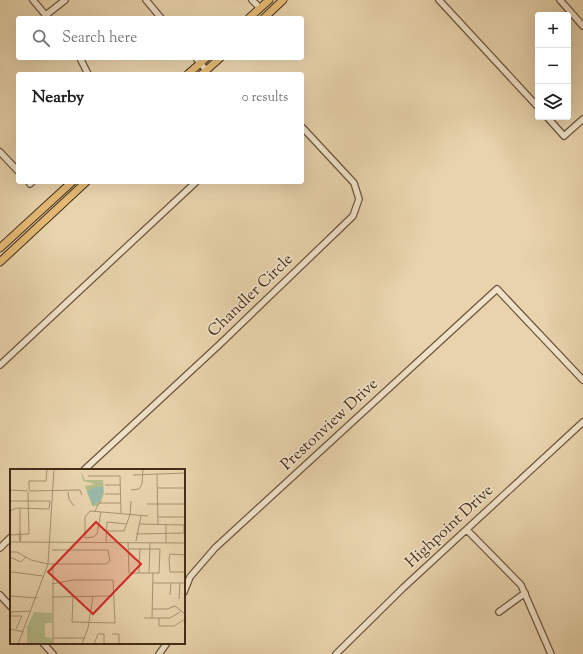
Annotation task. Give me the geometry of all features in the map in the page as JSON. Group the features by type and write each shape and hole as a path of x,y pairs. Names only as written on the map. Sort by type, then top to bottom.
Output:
{"main road":[{"path":"251,16 269,0"},
{"path":"266,16 283,0"},
{"path":"190,72 200,60"},
{"path":"204,72 218,60"},
{"path":"0,248 70,184"},
{"path":"0,262 84,184"}],"street":[{"path":"33,0 46,16"},
{"path":"48,16 65,0"},
{"path":"146,0 159,16"},
{"path":"252,0 260,8"},
{"path":"439,0 535,104"},
{"path":"560,0 583,26"},
{"path":"81,60 87,72"},
{"path":"200,60 204,72"},
{"path":"550,120 564,136 583,118"},
{"name":"Chandler Circle","path":"85,469 213,351 353,216 359,199 354,183 304,129"},
{"path":"0,152 16,169"},
{"path":"0,365 194,184"},
{"name":"Prestonview Drive","path":"185,590 190,577 215,548 273,497 468,314 497,289 583,380"},
{"name":"Highpoint Drive","path":"336,654 403,588 583,422"},
{"path":"467,530 515,579 525,593 551,654"},
{"path":"0,548 10,538"},
{"path":"499,612 525,593"},
{"path":"0,595 10,606"},
{"path":"44,644 53,654"},
{"path":"159,654 167,644"}]}
